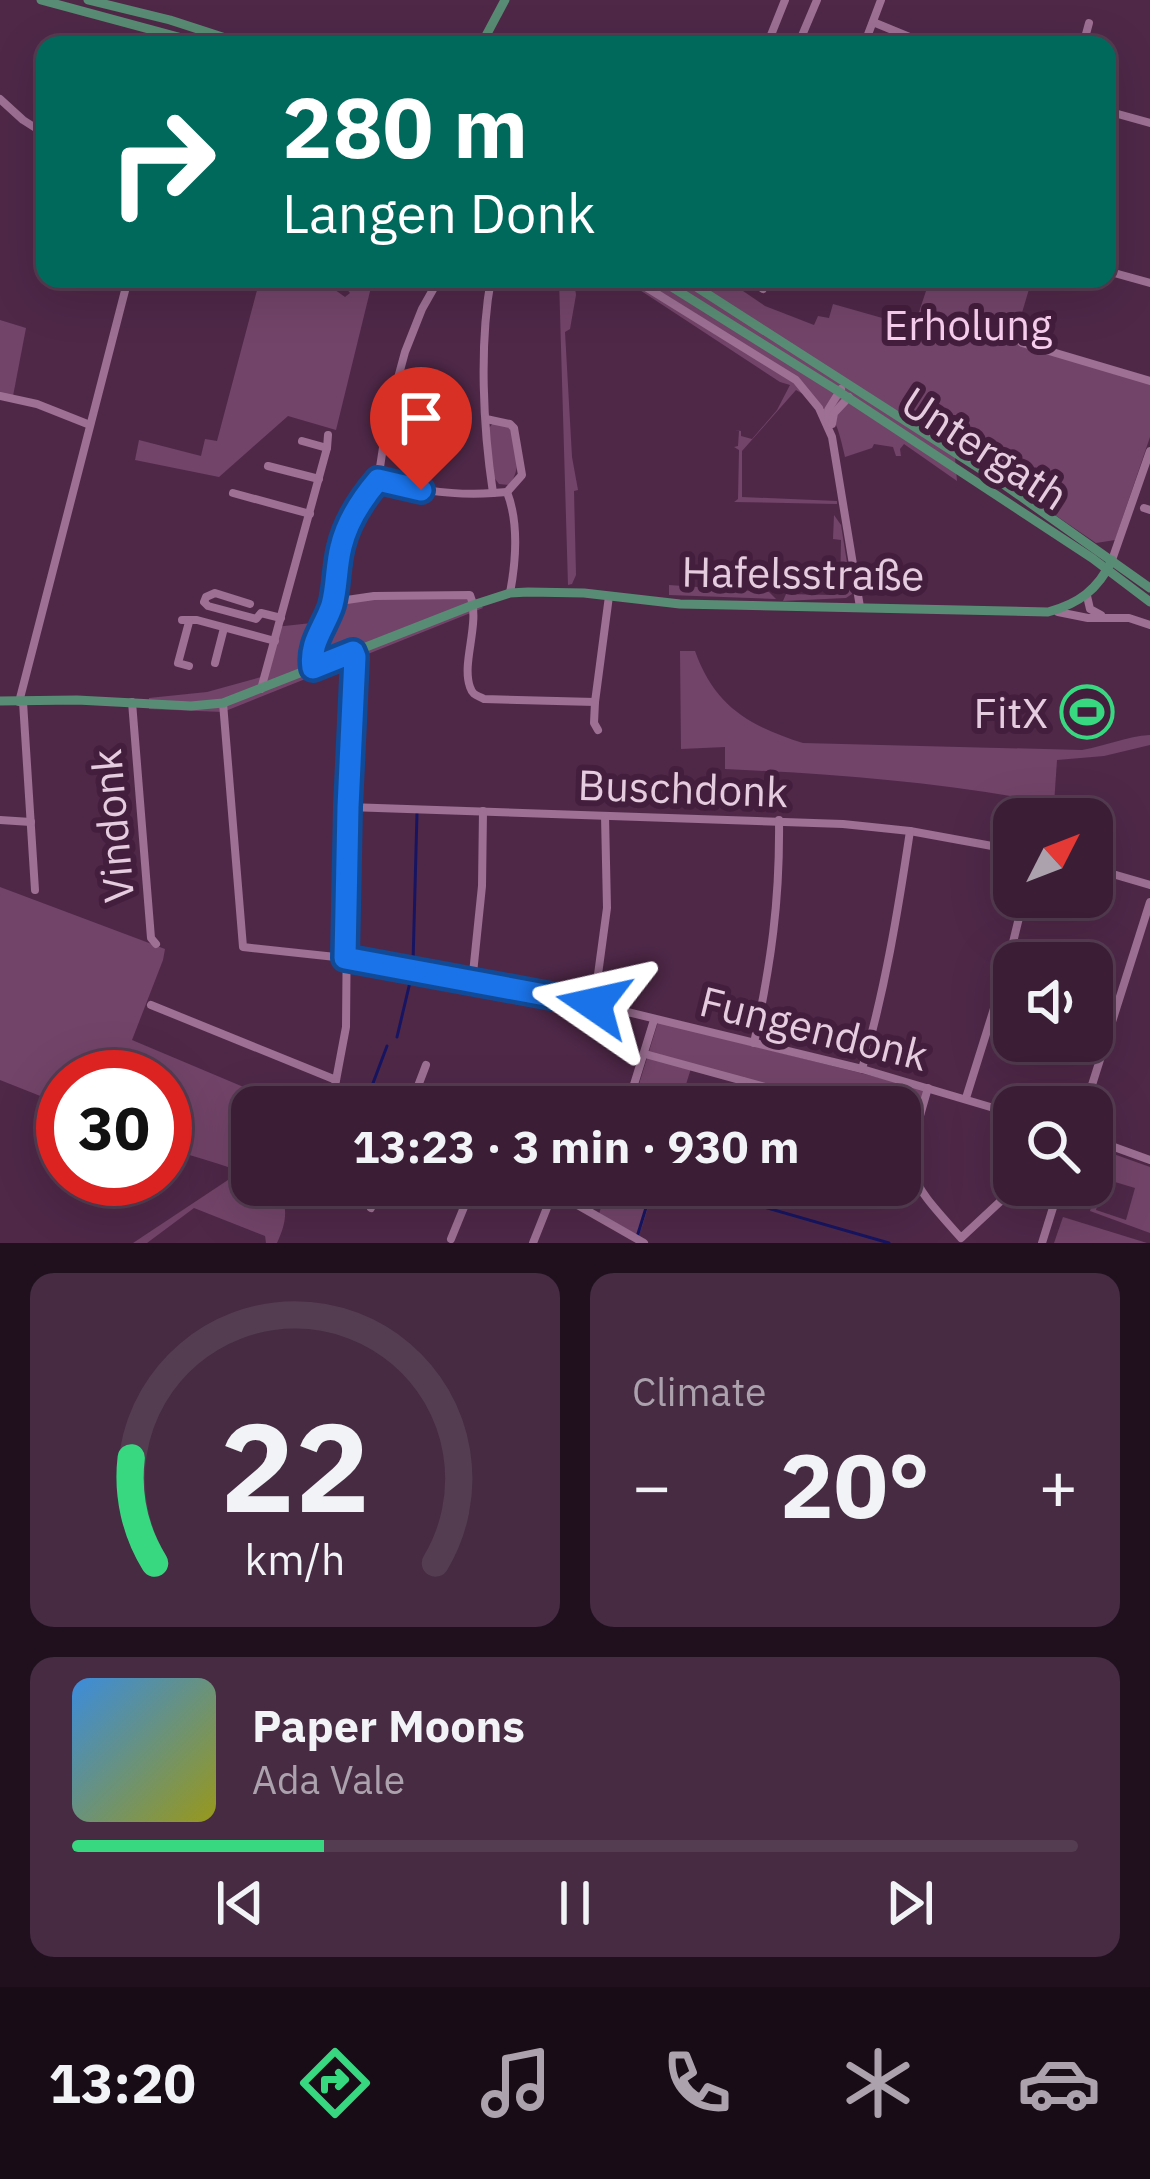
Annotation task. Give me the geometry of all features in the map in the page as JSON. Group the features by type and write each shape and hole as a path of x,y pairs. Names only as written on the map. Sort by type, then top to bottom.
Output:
{"main road":[{"path":"41,0 175,36"},
{"path":"88,0 219,36"},
{"path":"488,36 505,0"},
{"name":"Untergath","path":"673,288 846,391"},
{"name":"Untergath","path":"697,288 846,391 1150,588"},
{"path":"1087,596 1110,565"},
{"name":"Untergath","path":"1110,565 1150,602"},
{"name":"Hafelsstraße","path":"0,700 224,703 510,593 580,593 680,604 1048,612 1087,596"}],"street":[{"path":"101,0 117,8"},
{"path":"771,36 785,0"},
{"path":"802,36 817,0"},
{"path":"868,36 881,0"},
{"path":"873,22 907,36"},
{"path":"1085,36 1089,23"},
{"path":"0,99 36,128"},
{"path":"1116,114 1150,123"},
{"path":"1116,274 1150,284"},
{"path":"35,890 21,702 126,288"},
{"path":"313,668 314,646 333,602 341,545 358,505 378,480 388,415 405,352 434,288"},
{"path":"490,288 486,419 493,493"},
{"path":"648,288 796,380 813,398 832,437"},
{"path":"1017,339 1150,381"},
{"path":"846,391 828,410 860,607"},
{"path":"0,396 90,424"},
{"path":"378,480 458,495 507,492 522,476 514,428 486,419"},
{"path":"261,688 328,435"},
{"path":"302,441 327,448"},
{"path":"1110,565 1150,452"},
{"path":"268,466 319,479"},
{"path":"507,492 514,520 510,593"},
{"path":"233,493 310,514"},
{"path":"250,604 214,593 204,602 256,619 261,613 281,618"},
{"name":"Hafelsstraße","path":"333,602 460,594 470,595 473,604"},
{"path":"598,730 595,703 609,596"},
{"path":"1087,596 1094,613 1108,617"},
{"path":"473,604 469,685 476,695 595,703"},
{"path":"1048,612 1129,618 1150,625"},
{"path":"189,666 178,663 186,621 275,641"},
{"path":"215,663 224,628"},
{"path":"335,1086 346,1027 353,652"},
{"name":"Vindonk","path":"132,702 156,944"},
{"name":"Fungendonk","path":"224,703 243,946 345,958 594,1004 862,1069 993,1107"},
{"name":"Buschdonk","path":"348,807 779,820 910,831 993,846"},
{"path":"472,982 482,886 483,811"},
{"path":"594,1004 607,908 605,816"},
{"path":"0,820 31,822"},
{"path":"754,1042 776,929 779,820"},
{"path":"862,1069 880,1007 910,831"},
{"path":"1113,874 1150,885"},
{"path":"1092,1086 1150,902"},
{"path":"966,1098 1019,918"},
{"path":"151,1005 336,1080"},
{"path":"634,1086 654,1020"},
{"path":"645,1054 761,1086"},
{"path":"418,1086 426,1065"},
{"path":"741,1086 743,1081"},
{"path":"921,1112 928,1088"},
{"path":"1113,1147 1150,1160"},
{"path":"921,1190 961,1238 995,1206"},
{"path":"452,1239 465,1206"},
{"path":"532,1243 547,1206"},
{"path":"579,1206 644,1243"},
{"path":"1042,1243 1054,1206"}],"green space":[{"path":"258,288 332,288 345,297 350,293 346,288 371,288 336,430 288,416 219,477 135,460 139,440 201,456 205,439 217,441"},
{"path":"559,288 575,288 576,295 570,329 565,332 578,490 574,491 576,575 568,585"},
{"name":"Erholung","path":"637,288 746,288 743,291 765,306 814,325 818,316 829,318 833,304 914,327 927,288 1029,288 1013,343 1150,384 1150,437 1115,540 1096,543 954,446 957,481 904,444 901,456 896,456 893,447 874,444 845,457 831,416 796,390 742,451 742,497 837,504 734,502 738,499 739,450 734,447 739,431 735,430 741,431 741,436 752,439 777,410 790,385"},
{"path":"0,320 26,328 13,396 0,393"},
{"path":"493,423 510,427 515,442 517,465 509,485 499,484 493,476 489,428"},
{"path":"834,515 841,525 852,594 783,601 786,594 831,595 832,587 840,587 841,540 833,539"},
{"path":"669,585 769,592 776,599 669,595"},
{"path":"471,593 483,608 223,712 149,709 149,698 207,692 261,677 275,627 321,622 330,599"},
{"path":"680,651 695,651 713,687 737,712 803,743 1082,750 1150,735 1150,745 1057,760 1054,798 725,769 725,747 681,749"},
{"path":"0,887 165,949 132,1040 156,1050 36,1050 36,1094 0,1080"},
{"path":"658,1022 912,1086 769,1086 692,1065 686,1086 638,1086"},
{"path":"192,1065 241,1086 231,1086 231,1169 192,1156"},
{"path":"1113,1154 1150,1167 1150,1233 1090,1211 1097,1206 1096,1210 1126,1220 1135,1188 1113,1181"},
{"path":"231,1178 231,1206 285,1206 285,1221 277,1243 266,1243 265,1236 194,1208 147,1243 133,1243"},
{"path":"601,1206 648,1206 638,1239 599,1214"},
{"path":"1063,1217 1147,1243 1054,1243"}],"waterway":[{"path":"413,963 417,813"},
{"path":"397,1037 411,978"},
{"path":"372,1086 387,1046"},
{"path":"637,1237 647,1206"},
{"path":"760,1206 889,1243"}],"place":[{"name":"FitX","path":"1087,712"}],"route":[{"path":"421,490 378,480 358,505 341,545 333,602 311,656 313,668 353,652 355,657 345,958 594,1004"}]}
